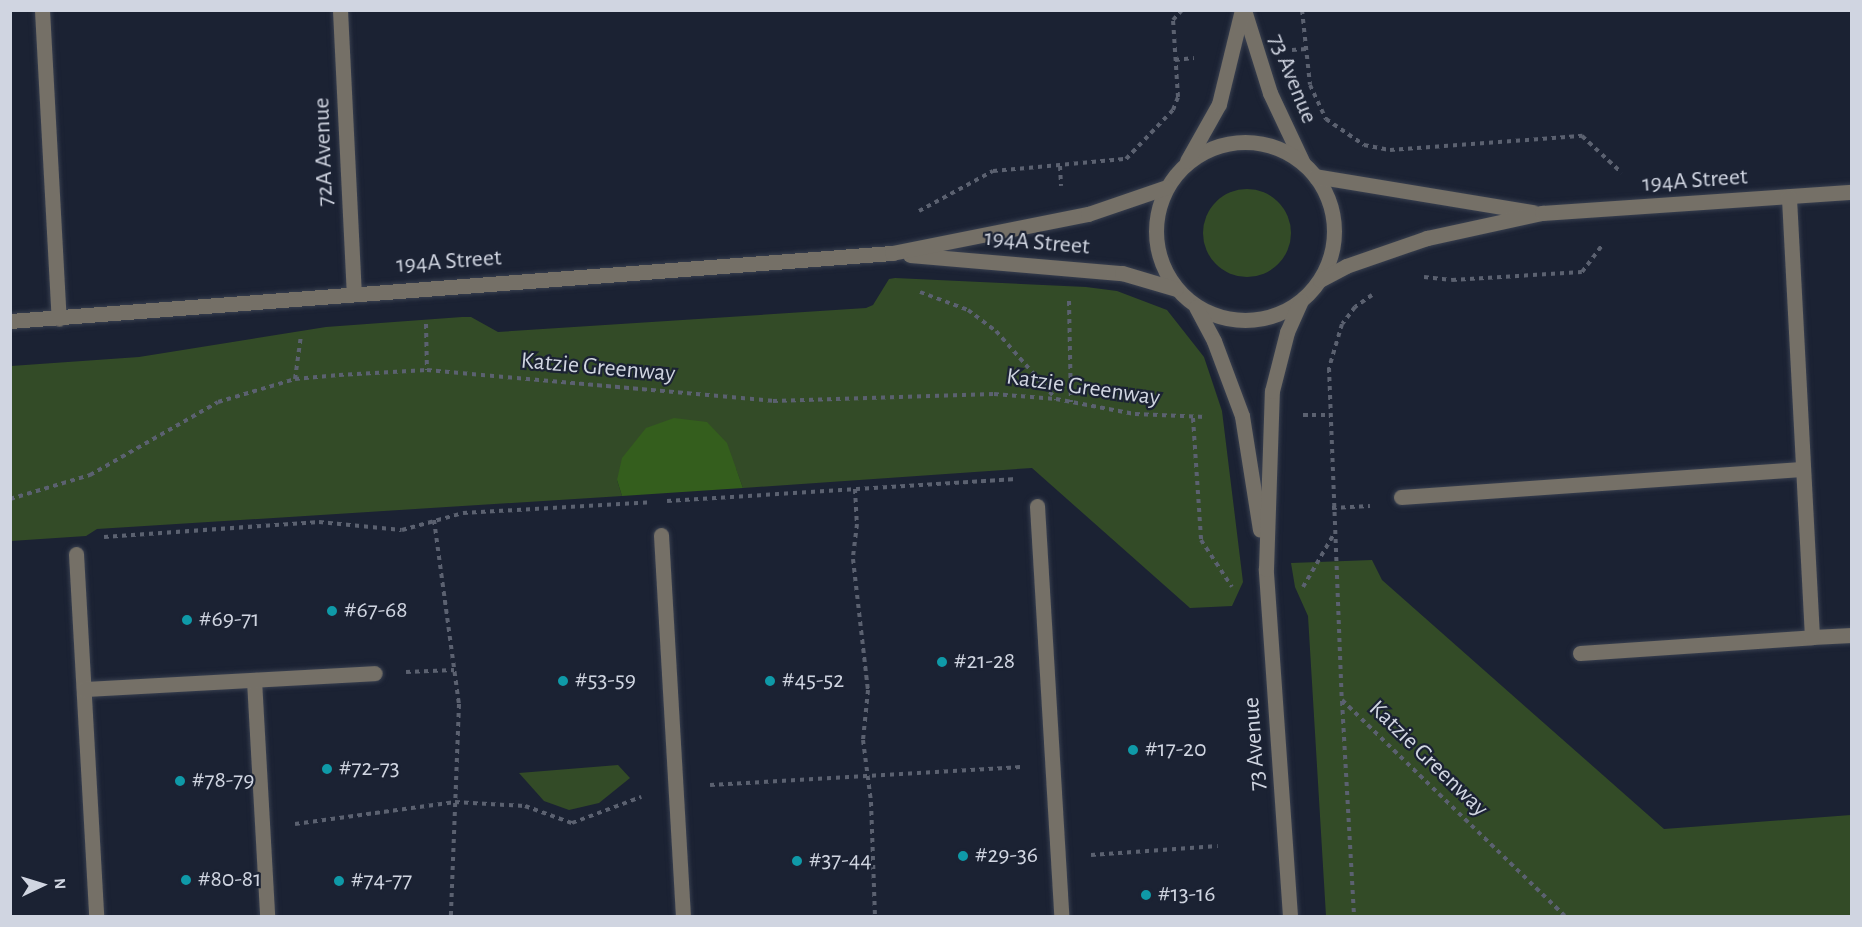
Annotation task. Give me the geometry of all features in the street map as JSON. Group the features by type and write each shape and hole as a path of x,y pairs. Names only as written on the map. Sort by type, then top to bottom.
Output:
{"street":[{"path":"42,10 58,319"},
{"name":"72A Avenue","path":"340,10 354,292"},
{"name":"73 Avenue","path":"1186,164 1219,104 1243,10"},
{"name":"73 Avenue","path":"1243,10 1270,93 1303,164"},
{"path":"1232,142 1257,143 1282,150 1303,164 1315,176 1329,200 1334,227 1331,255 1320,280 1301,301 1277,315 1249,321 1222,318 1196,307 1176,289 1162,265 1155,239 1157,212 1167,187 1186,164 1207,150 1232,142"},
{"name":"194A Street","path":"1315,176 1542,213"},
{"name":"194A Street","path":"10,321 58,319 354,292 892,253 1088,214 1167,187"},
{"name":"194A Street","path":"1320,280 1355,262 1427,238 1542,213 1851,192"},
{"path":"1789,197 1801,469 1812,637"},
{"name":"194A Street","path":"892,253 1122,273 1176,289"},
{"name":"73 Avenue","path":"1266,569 1272,391 1287,332 1301,301"},
{"name":"73 Avenue","path":"1196,307 1214,341 1242,416 1266,569 1290,916"},
{"path":"1401,497 1801,469"},
{"path":"1037,506 1061,916"},
{"path":"661,535 683,916"},
{"path":"76,554 96,916"},
{"path":"1580,653 1851,635"},
{"path":"84,689 375,673"},
{"path":"254,680 267,916"}],"path":[{"path":"993,171 1126,159 1173,110 1178,97 1173,20 1182,10"},
{"path":"1302,10 1310,85 1326,118 1364,145 1390,150 1582,136"},
{"path":"1419,278 1452,280 1582,272"},
{"path":"909,288 968,310 996,331 1056,399"},
{"name":"Katzie Greenway","path":"1377,292 1355,307 1333,344 1328,415 1342,700 1565,916"},
{"path":"1069,297 1071,402"},
{"path":"426,324 427,370"},
{"path":"295,379 301,335"},
{"name":"Katzie Greenway","path":"10,499 90,475 218,402 295,379 427,370 773,401 994,394 1056,399 1135,414 1207,417"},
{"path":"1193,418 1201,540"},
{"path":"665,501 1016,479 1037,506"},
{"path":"855,489 857,524 853,559 868,690 862,740 871,802 875,916"},
{"path":"92,538 319,522 402,530 463,513 653,501"},
{"path":"434,520 459,704 451,916"},
{"path":"375,673 454,670"},
{"path":"1342,700 1354,916"},
{"path":"1057,858 1218,846"}],"green space":[{"path":"1247,189 1264,193 1278,202 1287,216 1291,233 1287,250 1278,264 1264,273 1247,277 1230,273 1216,264 1207,250 1203,233 1207,216 1216,202 1230,193"},
{"path":"889,279 1086,287 1117,291 1167,310 1204,357 1222,411 1243,582 1232,606 1190,608 1032,468 743,488 736,469 617,480 622,496 97,529 86,536 11,541 11,366 139,357 326,327 462,317 471,317 498,332 866,308 873,305"},
{"path":"674,418 707,422 727,443 743,488 622,496 617,480 622,458 646,428"},
{"path":"1372,560 1382,580 1664,829 1851,815 1851,916 1326,916 1308,616 1295,587 1291,563"},
{"path":"618,765 630,778 599,803 569,810 544,801 519,773"}],"place":[{"name":"#67-68","path":"332,611"},
{"name":"#69-71","path":"187,620"},
{"name":"#21-28","path":"942,662"},
{"name":"#53-59","path":"563,681"},
{"name":"#45-52","path":"770,681"},
{"name":"#17-20","path":"1133,750"},
{"name":"#72-73","path":"327,769"},
{"name":"#78-79","path":"180,781"},
{"name":"#29-36","path":"963,856"},
{"name":"#37-44","path":"797,861"},
{"name":"#80-81","path":"186,880"},
{"name":"#74-77","path":"339,881"},
{"name":"#13-16","path":"1146,895"}]}
